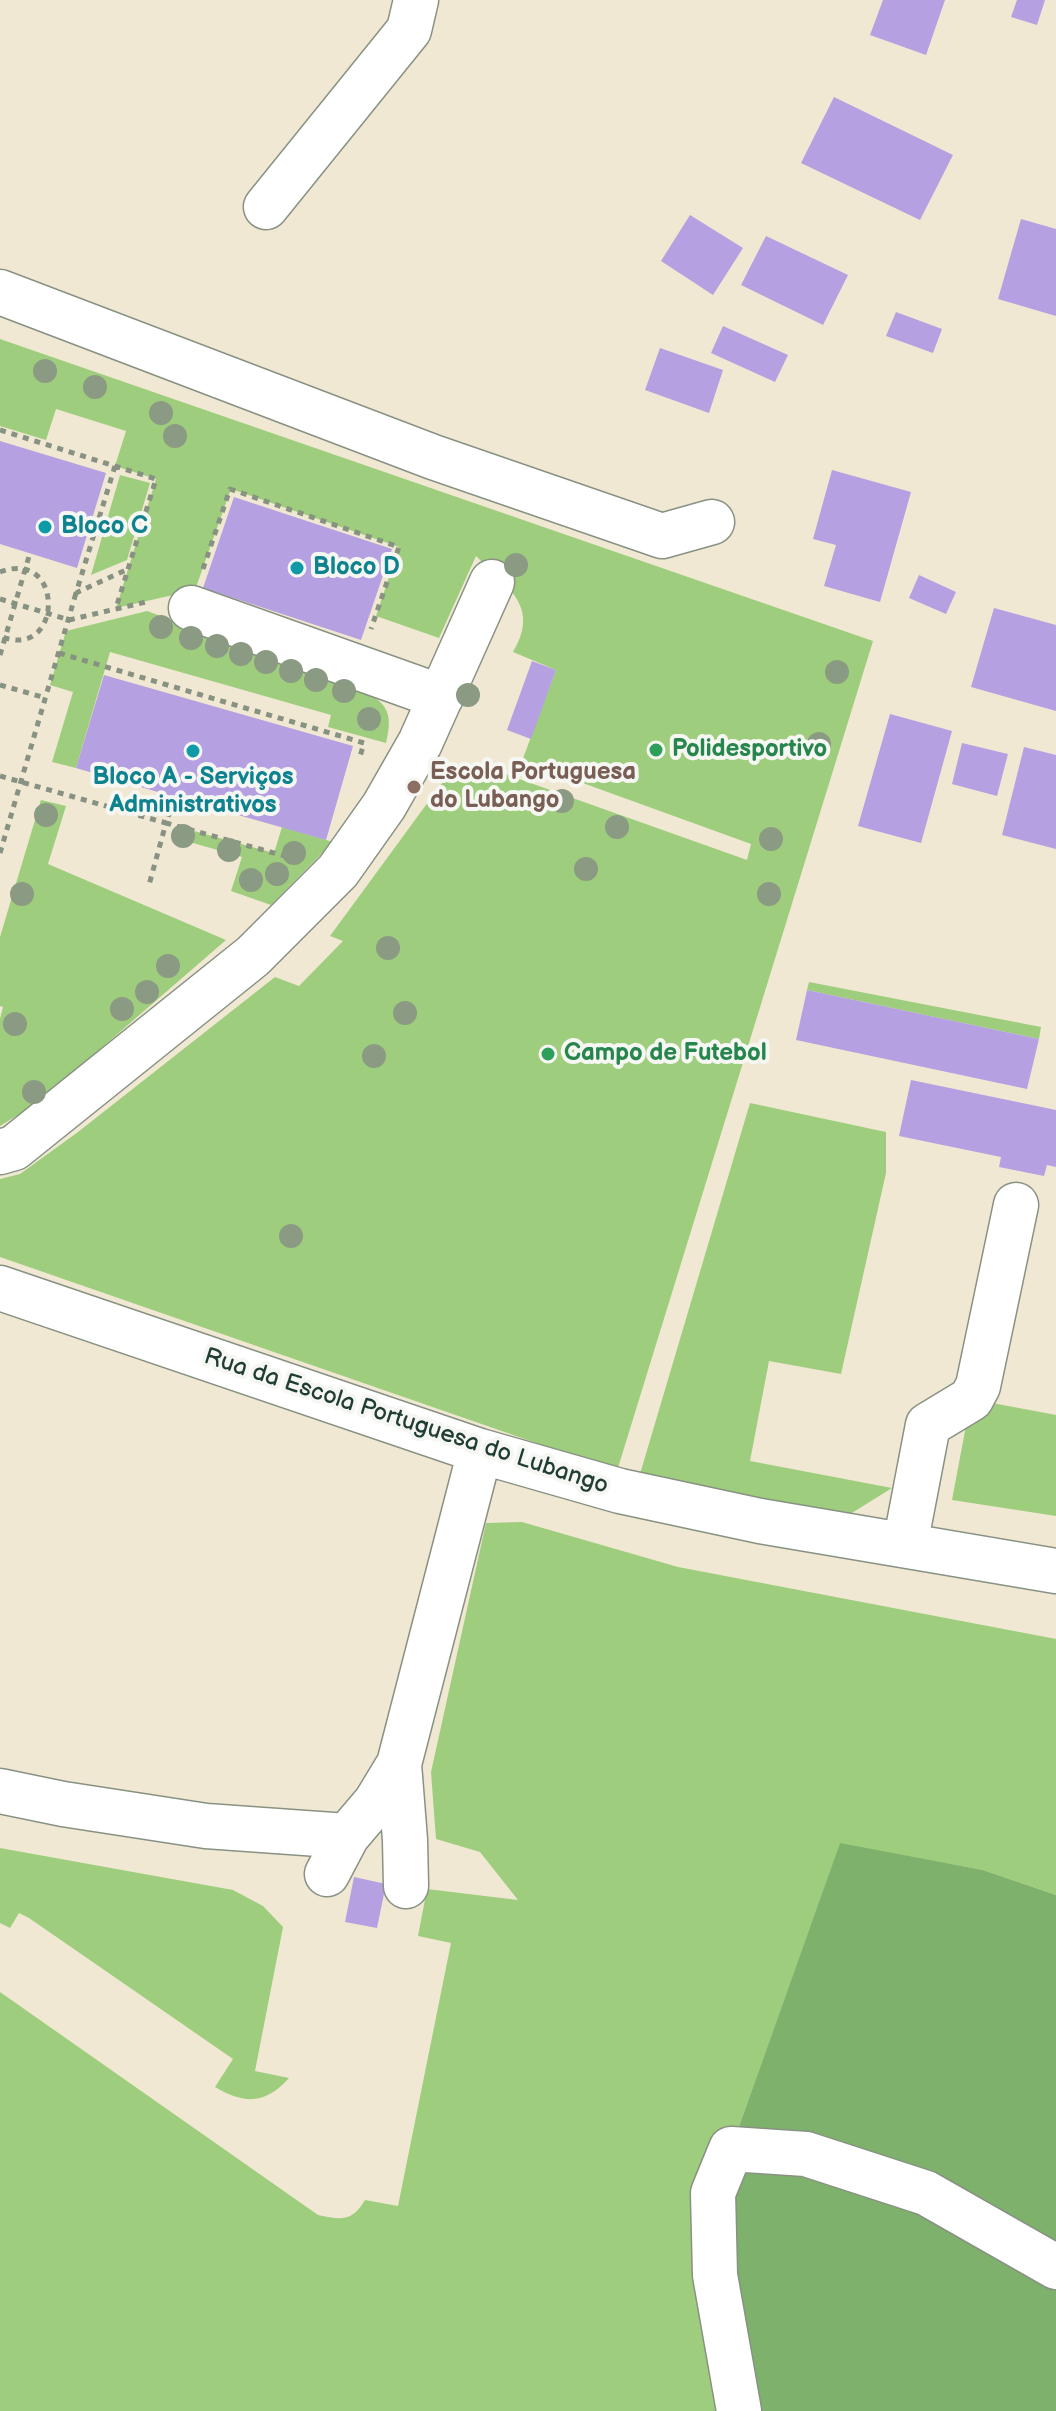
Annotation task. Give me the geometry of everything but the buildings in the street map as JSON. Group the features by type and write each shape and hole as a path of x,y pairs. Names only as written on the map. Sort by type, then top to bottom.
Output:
{"street":[{"path":"266,207 409,30 416,0"},
{"path":"0,292 433,457 662,536 712,522"},
{"path":"0,1152 14,1148 253,956 338,871 384,806 420,743 492,582"},
{"path":"182,594 441,697"},
{"path":"905,1545 928,1425 971,1399 978,1386 1016,1205"},
{"name":"Rua da Escola Portuguesa do Lubango","path":"0,1288 480,1451 620,1491 760,1521 1056,1571"},
{"path":"327,1874 347,1836 376,1802 399,1764 480,1451"},
{"path":"399,1764 406,1886"},
{"path":"0,1791 206,1826 347,1836"},
{"path":"739,2411 715,2275 713,2193 731,2149 806,2154 926,2193 1056,2267"}],"path":[{"path":"0,430 156,479 116,608"},
{"path":"0,853 115,466"},
{"path":"0,599 69,620 182,594 230,489 399,547 368,638"},
{"path":"0,655 30,553"},
{"path":"76,593 129,568"},
{"path":"0,572 25,571 41,580 48,590 50,602 49,614 36,633 15,640 3,637"},
{"path":"59,653 364,743 356,770"},
{"path":"0,685 46,698"},
{"path":"0,776 338,871"},
{"path":"149,885 170,811"}],"green space":[{"name":"Escola Portuguesa do Lubango","path":"0,339 873,641 617,1471 0,1257 0,1179 20,1174 78,1132 275,977 299,986 343,941 330,936 456,764 477,764 747,860 751,844 522,761 556,670 513,652 521,636 522,609 508,587 476,556 439,638 376,616 399,547 231,489 195,590 116,608 156,479 115,466 126,431 56,409 46,440 0,426"},
{"path":"120,475 150,483 127,560 91,575"},
{"path":"147,611 368,693 386,709 389,723 386,743 328,727 331,715 110,652 76,768 52,762 73,692 50,685 66,631"},
{"path":"41,800 66,806 48,864 226,940 39,1102 0,1126 0,1019 3,1007 0,1006 0,937"},
{"path":"176,826 274,853 282,827 333,842 271,905 231,891 242,857 172,837"},
{"path":"809,982 1041,1027 1039,1039 807,990"},
{"path":"750,1103 886,1132 886,1173 841,1374 769,1361 750,1461 892,1488 847,1516 640,1474"},
{"path":"971,1399 1056,1415 1056,1516 952,1500"},
{"path":"522,1522 678,1567 1056,1639 1056,1895 983,1870 840,1844 731,2149 739,2411 0,2411 0,1992 318,2215 345,2218 365,2200 398,2206 451,1943 418,1936 427,1889 518,1900 480,1852 436,1839 431,1772 486,1523"},
{"path":"840,1843 983,1870 1056,1895 1056,2411 739,2411 731,2149"},
{"path":"0,1848 233,1890 263,1906 283,1927 255,2071 289,2078 263,2097 245,2099 226,2093 215,2087 233,2059 29,1918 19,1913 10,1928 0,1923"}],"place":[{"name":"Bloco C","path":"45,527"},
{"name":"Bloco D","path":"297,568"},
{"name":"Polidesportivo","path":"656,750"},
{"name":"Bloco A - Serviços Administrativos","path":"193,751"},
{"name":"Escola Portuguesa do Lubango","path":"414,787"},
{"name":"Campo de Futebol","path":"548,1054"}]}
